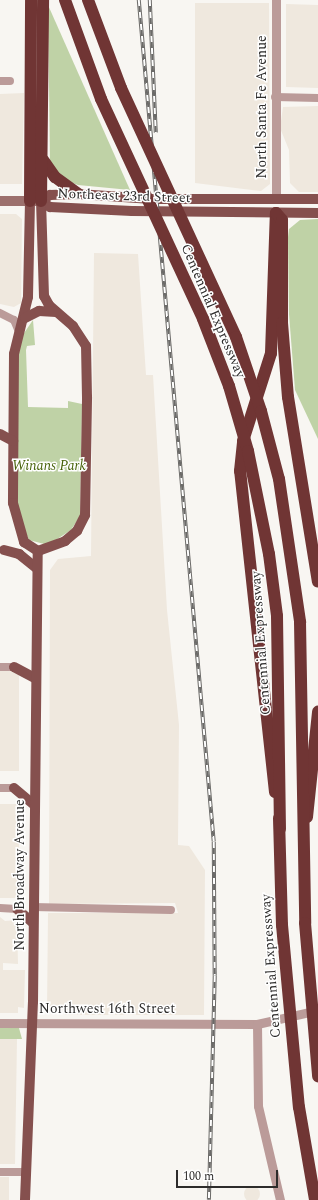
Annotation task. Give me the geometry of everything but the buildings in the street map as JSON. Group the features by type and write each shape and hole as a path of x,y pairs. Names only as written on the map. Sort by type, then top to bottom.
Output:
{"highway":[{"path":"32,0 36,201"},
{"path":"36,201 43,159 43,0"},
{"name":"Centennial Expressway","path":"65,0 101,100 203,319 229,386 248,450 268,543 277,616 280,829 285,983 299,1106 316,1200"},
{"name":"Centennial Expressway","path":"88,0 121,88 233,331 270,445 291,541 300,622 303,846 308,972 318,1076"},
{"path":"43,159 55,177 78,194"},
{"path":"276,213 271,353 249,424 241,457 240,488 280,829"},
{"path":"276,213 282,220 282,323 295,442 318,582"},
{"path":"303,846 318,712"}],"main road":[{"name":"Northeast 23rd Street","path":"36,201 50,195 78,194 152,199 318,199"},
{"name":"North Santa Fe Avenue","path":"276,198 276,213"},
{"path":"0,201 36,201"},
{"name":"Northeast 23rd Street","path":"36,201 50,207 132,211 318,213"},
{"path":"36,201 42,284 49,305 80,334 88,357 86,505 77,531 58,547 38,551 24,542 13,515 14,354 19,332 25,318 36,201"},
{"path":"25,318 39,311 56,312"},
{"path":"0,434 13,441"},
{"path":"2,550 19,554 36,568"},
{"name":"North Broadway Avenue","path":"25,1200 32,1023 36,568 38,551"},
{"path":"14,667 35,678"},
{"path":"14,788 34,805"},
{"path":"17,909 33,923"}],"street":[{"name":"North Santa Fe Avenue","path":"276,0 276,198"},
{"path":"0,81 10,81"},
{"path":"275,97 318,98"},
{"path":"0,313 10,316 19,332"},
{"path":"0,667 14,667"},
{"path":"0,788 14,788"},
{"path":"33,907 171,910"},
{"path":"0,908 17,909"},
{"name":"Northwest 16th Street","path":"0,1023 257,1024 318,1010"},
{"path":"257,1024 258,1112 280,1200"},
{"path":"0,1172 26,1172"}],"shaded area":[{"path":"195,3 269,3 270,184 261,191 195,183"},
{"path":"286,4 318,5 318,88 286,87"},
{"path":"24,93 22,184 0,184 0,94"},
{"path":"318,106 318,192 299,192 290,183 289,150 280,128 283,107"},
{"path":"0,214 16,214 22,219 21,303 14,307 0,304"},
{"path":"94,253 138,254 146,375 153,375 167,610 179,725 178,845 189,846 205,870 204,1015 65,1015 64,1009 47,1009 48,913 178,913 175,903 49,904 50,570 58,559 91,556"},
{"path":"0,671 19,671 19,771 0,771"},
{"path":"0,804 19,804 19,898 0,898"},
{"path":"0,917 5,921 17,920 18,964 3,963 3,970 25,970 24,1008 18,1007 18,1013 0,1013"},
{"path":"0,1039 17,1039 15,1164 0,1164"},
{"path":"0,1177 9,1177 9,1200 0,1200"},
{"path":"252,1186 259,1191 260,1194 255,1201 252,1202 245,1197 244,1194 249,1187"}],"green space":[{"path":"48,5 130,190 78,185 67,181 50,164"},
{"path":"318,219 318,439 295,390 289,314 288,237 289,229 300,220"},
{"name":"Winans Park","path":"33,320 35,345 27,346 26,350 28,407 68,408 68,401 82,404 80,516 71,530 48,545 29,540 18,515 17,363 22,336"},
{"path":"0,1027 19,1028 22,1039 0,1039"}],"railway":[{"path":"139,0 214,842 215,976 209,1200"},
{"path":"150,0 156,133"}]}
